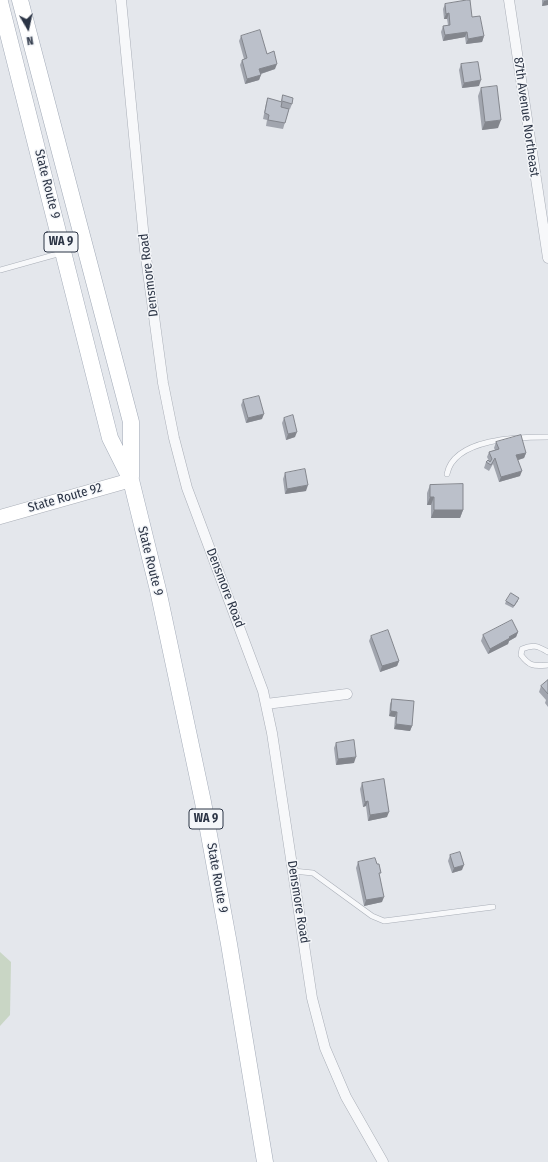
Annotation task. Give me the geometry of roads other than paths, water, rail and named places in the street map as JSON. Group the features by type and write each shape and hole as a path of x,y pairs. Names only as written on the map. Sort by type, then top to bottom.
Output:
{"main road":[{"name":"State Route 9","path":"20,0 131,422 131,480"},
{"name":"State Route 9","path":"0,2 110,438 131,480 158,590 203,802 230,944 266,1162"},
{"name":"State Route 92","path":"0,517 131,480"}],"street":[{"name":"Densmore Road","path":"121,0 145,250 163,383 174,438 187,488 256,670 266,704 312,998 325,1048 346,1097 383,1162"},
{"name":"87th Avenue Northeast","path":"509,0 548,258"},
{"path":"266,704 347,694"}],"lane":[{"path":"0,270 64,252"},
{"path":"446,474 453,460 467,448 502,440 548,437"},
{"path":"548,652 538,646 530,646 522,648 520,655 527,663 535,666 548,665"},
{"path":"293,871 313,872 372,916 384,921 494,907"}]}
